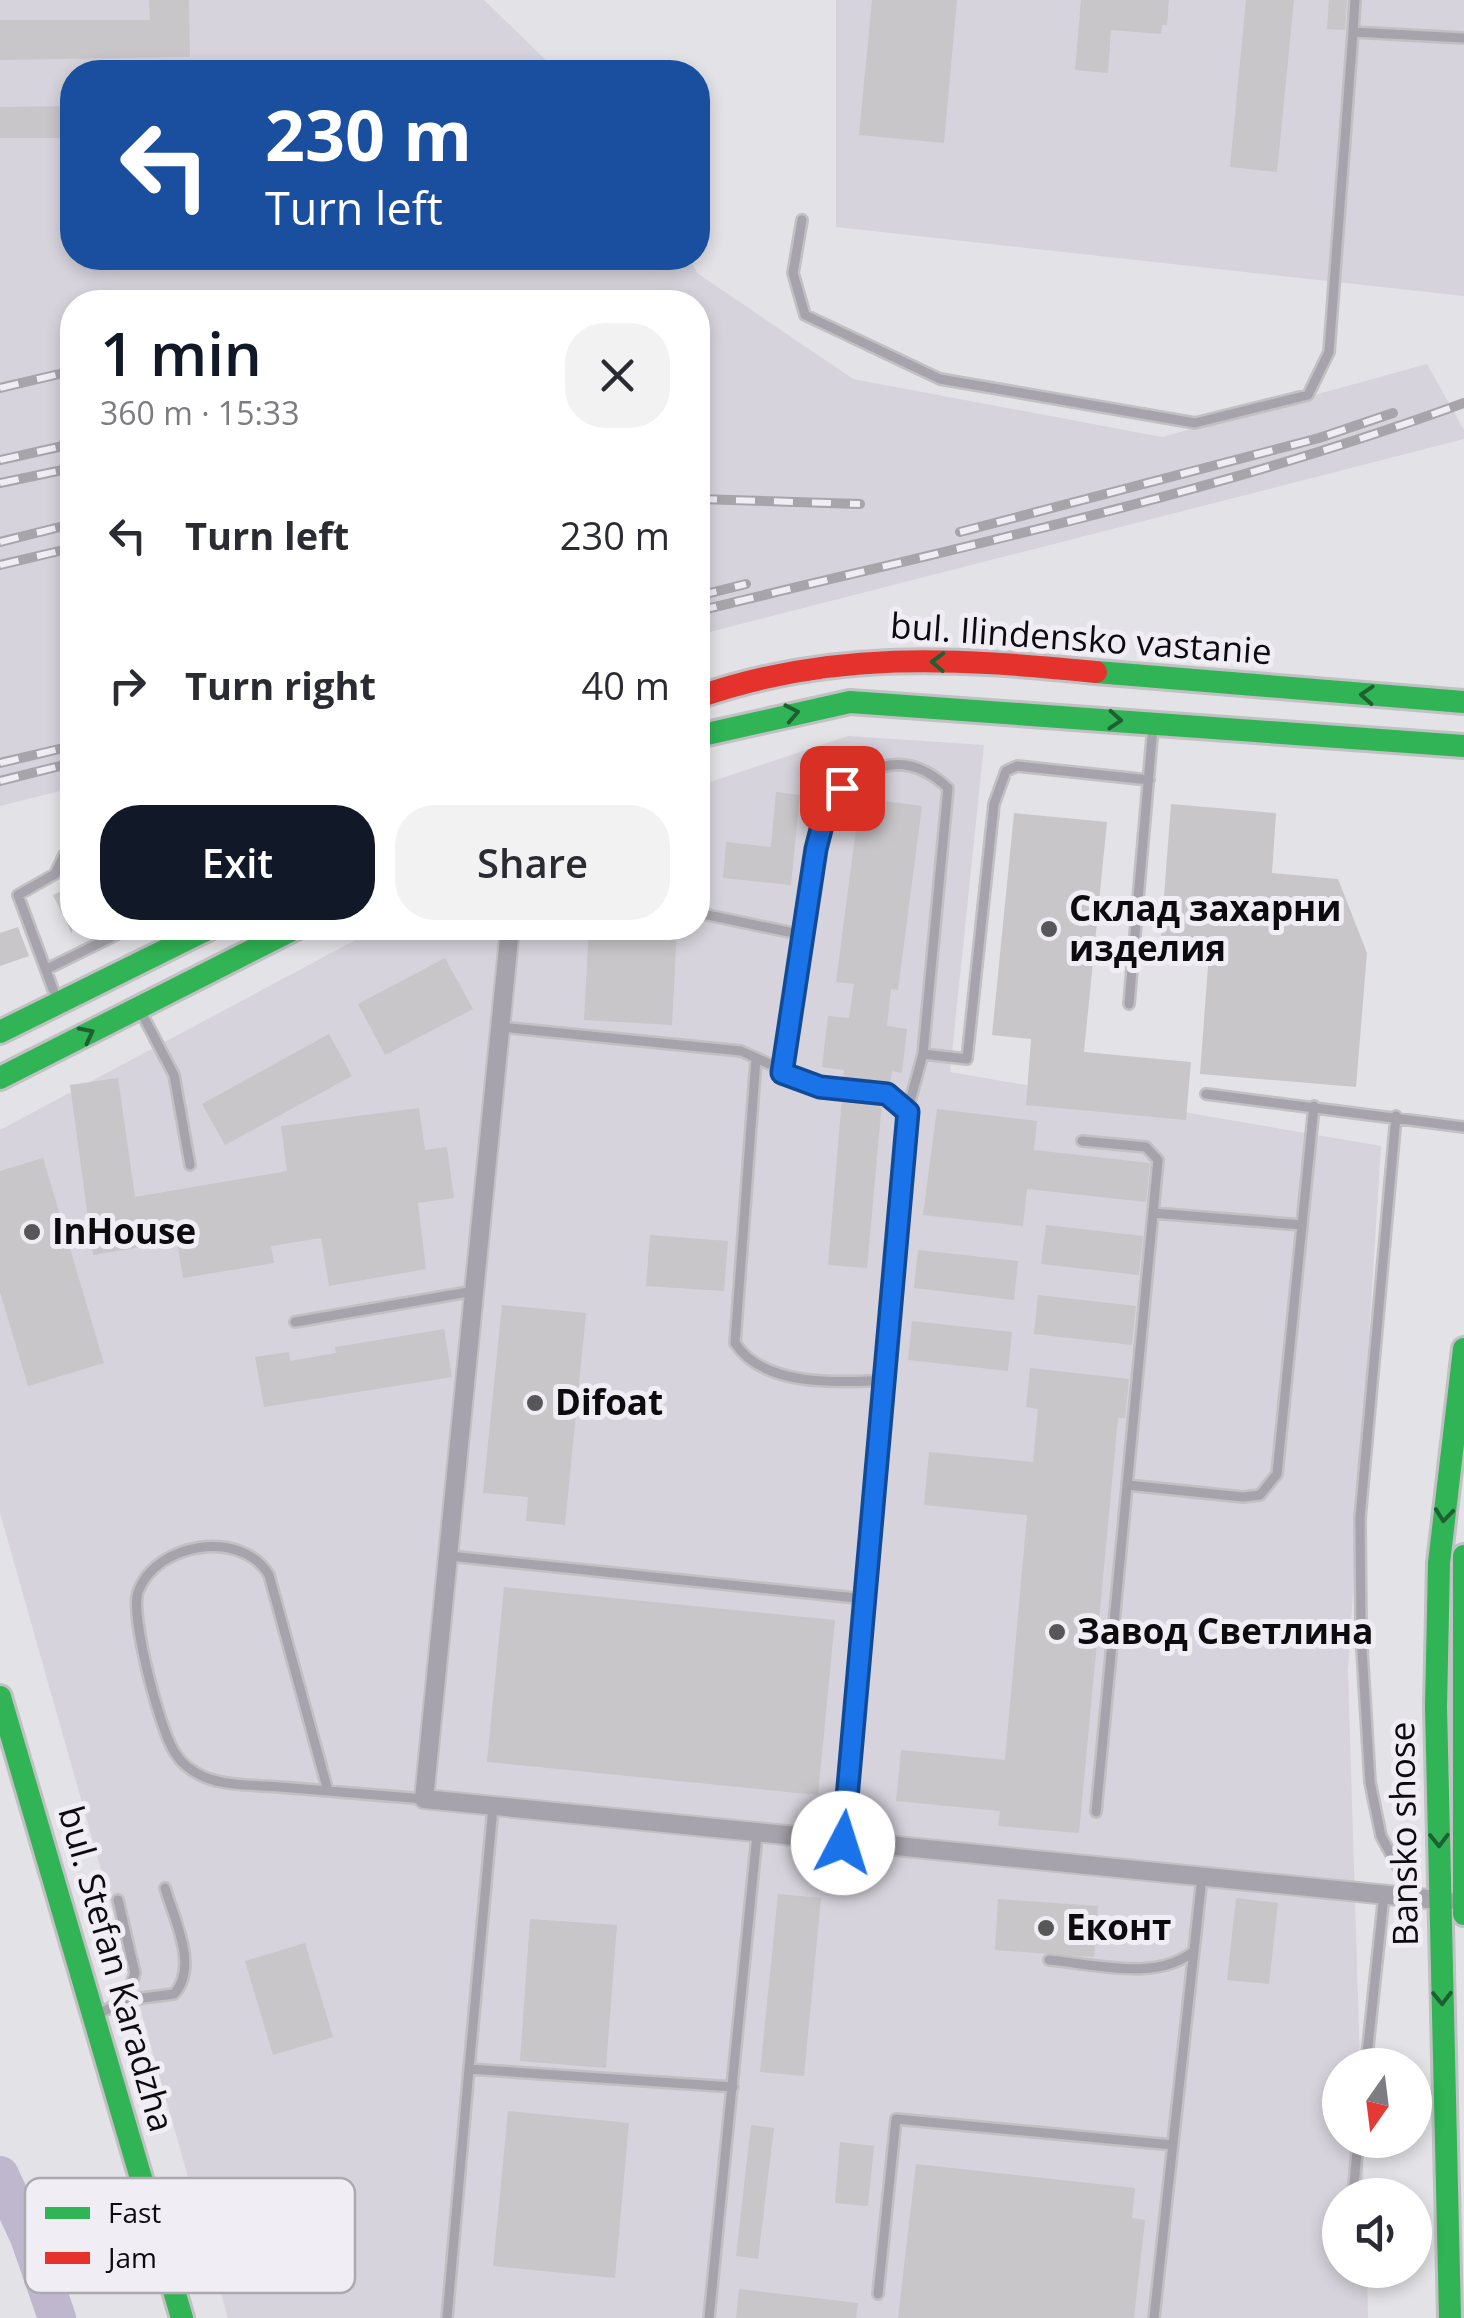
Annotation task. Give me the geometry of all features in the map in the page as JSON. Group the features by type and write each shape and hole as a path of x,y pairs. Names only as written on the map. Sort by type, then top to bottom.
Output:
{"main road":[{"name":"bul. Ilindensko vastanie","path":"710,692 744,677 846,659 1006,665 1463,702"},
{"path":"710,732 738,723 850,702 1429,743 1464,749"},
{"path":"0,1032 186,940"},
{"path":"0,1078 272,940"},
{"name":"Bansko shose","path":"1464,1349 1440,1564 1436,1707 1452,1901 1464,1914"},
{"name":"Bansko shose","path":"1450,2318 1452,1901 1464,1556"},
{"name":"bul. Stefan Karadzha","path":"0,1697 141,2178"},
{"name":"bul. Stefan Karadzha","path":"175,2293 182,2318"}],"street":[{"path":"509,940 424,1799 1452,1901"}],"lane":[{"path":"802,220 793,274 805,315 940,380 1195,423 1308,394 1329,352 1355,0"},
{"path":"1353,32 1464,38"},
{"path":"1129,1004 1154,723"},
{"path":"782,1073 825,814 842,788 861,772 896,766 928,770 948,788 923,1054 908,1112 843,1843"},
{"path":"923,1054 967,1059 994,804 1006,772 1017,766 1148,780"},
{"path":"58,1003 18,895 55,874 60,864"},
{"path":"710,916 802,935"},
{"path":"47,970 106,940"},
{"path":"138,1008 174,1075 190,1165"},
{"path":"499,1027 740,1052 820,1087 887,1094 908,1112"},
{"path":"756,1060 736,1344 745,1359 764,1370 846,1382 885,1380"},
{"path":"1206,1094 1396,1116 1463,1129"},
{"path":"1127,1485 1260,1496 1277,1474 1314,1106"},
{"path":"1396,1116 1360,1518 1360,1633 1370,1782 1381,1836 1414,1898"},
{"path":"1082,1140 1146,1147 1158,1160 1096,1812"},
{"path":"1153,1212 1302,1225"},
{"path":"295,1322 474,1291"},
{"path":"328,1791 269,1575 260,1560 236,1548 209,1546 156,1569 144,1580 136,1612 174,1752 186,1766 222,1782 328,1791 424,1799"},
{"path":"449,1556 866,1600"},
{"path":"447,2318 493,1807"},
{"path":"709,2318 757,1835"},
{"path":"1154,2318 1202,1877"},
{"path":"94,2016 126,2000 174,1994 184,1982 186,1966 165,1888"},
{"path":"1368,2048 1384,1895"},
{"path":"118,1900 135,1972 126,2000"},
{"path":"1049,1960 1154,1969 1178,1964 1194,1951"},
{"path":"469,2069 733,2087"},
{"path":"878,2294 896,2119 1173,2145"}],"shaded area":[{"path":"0,0 484,0 546,60 60,60 60,270 695,270 853,379 1162,437 1427,364 1464,430 1464,439 710,632 710,290 60,290 60,791 0,806"},
{"path":"836,0 1464,0 1464,296 836,227"},
{"path":"848,736 984,745 950,1072 1381,1146 1348,1671 1359,2048 1322,2048 1322,2158 1363,2158 1364,2178 1322,2178 1322,2288 1367,2288 1368,2318 228,2318 221,2293 355,2293 355,2178 188,2178 0,1513 0,1130 356,940 710,940 710,782"}],"building":[{"path":"149,0 189,0 190,57 0,60 0,20 150,20"},
{"path":"872,0 957,0 944,143 859,135"},
{"path":"1081,0 1169,0 1167,25 1162,25 1161,34 1111,30 1108,73 1075,70"},
{"path":"1246,0 1294,0 1277,172 1230,167"},
{"path":"1329,0 1347,0 1345,30 1327,29"},
{"path":"60,106 60,138 0,138 0,107"},
{"path":"776,792 800,795 791,885 723,878 726,842 771,847"},
{"path":"860,798 922,806 898,990 891,989 887,1026 907,1029 902,1073 892,1071 890,1086 843,1081 844,1070 822,1067 828,1016 849,1018 854,984 836,982"},
{"path":"1171,804 1276,813 1272,873 1338,879 1367,953 1356,1087 1200,1074 1209,953 1160,949"},
{"name":"Склад захарни изделия","path":"1014,813 1107,822 1084,1052 1191,1062 1186,1120 1026,1105 1031,1039 992,1035"},
{"path":"18,927 29,956 0,966 0,933"},
{"path":"588,940 676,940 672,1025 584,1020"},
{"path":"445,958 473,1009 385,1055 358,1004"},
{"path":"329,1034 352,1076 225,1145 202,1104"},
{"path":"118,1078 135,1197 287,1171 281,1126 419,1108 425,1150 447,1147 454,1198 418,1203 426,1269 329,1286 321,1238 271,1246 274,1263 183,1278 177,1241 93,1255 70,1085"},
{"path":"842,1097 882,1102 867,1268 828,1265"},
{"path":"937,1109 1037,1121 1034,1150 1150,1163 1146,1202 1027,1189 1023,1226 923,1215"},
{"name":"InHouse","path":"43,1158 104,1363 28,1386 0,1292 0,1171"},
{"path":"1046,1225 1143,1236 1139,1275 1041,1264"},
{"path":"650,1235 728,1241 724,1291 646,1286"},
{"path":"918,1250 1018,1261 1014,1300 914,1288"},
{"path":"1038,1295 1136,1306 1132,1345 1034,1334"},
{"name":"Difoat","path":"502,1305 586,1313 565,1525 526,1521 528,1497 483,1493"},
{"path":"912,1321 1012,1332 1008,1371 908,1360"},
{"path":"444,1329 452,1377 264,1407 255,1357 289,1352 290,1361 336,1353 335,1347"},
{"name":"Завод Светлина","path":"1030,1368 1129,1379 1125,1418 1118,1418 1079,1833 998,1826 1000,1811 896,1801 901,1750 1005,1760 1027,1515 924,1505 929,1452 1033,1462 1038,1409 1026,1407"},
{"path":"504,1587 835,1620 818,1795 487,1762"},
{"path":"778,1894 821,1898 804,2076 760,2072"},
{"path":"1236,1898 1278,1903 1269,1984 1227,1980"},
{"name":"Еконт","path":"998,1899 1098,1906 1094,1957 995,1950"},
{"path":"530,1919 617,1925 606,2068 520,2061"},
{"path":"305,1943 333,2037 273,2055 245,1961"},
{"path":"508,2111 629,2123 615,2278 493,2266"},
{"path":"751,2125 774,2128 758,2259 736,2256"},
{"path":"840,2142 874,2146 868,2206 835,2203"},
{"path":"916,2164 1135,2188 1132,2218 1145,2220 1134,2318 898,2318"},
{"path":"739,2289 858,2303 856,2318 736,2318"}],"waterway":[{"path":"0,2175 25,2228"},
{"path":"48,2293 57,2318"}],"railway":[{"path":"0,388 60,374"},
{"path":"710,608 1180,492 1464,403"},
{"path":"960,532 1319,438 1393,413"},
{"path":"0,460 60,447"},
{"path":"0,483 60,470"},
{"path":"710,499 860,504"},
{"path":"0,542 60,527"},
{"path":"0,565 60,551"},
{"path":"710,593 746,584"},
{"path":"0,763 60,749"},
{"path":"0,781 60,766"}],"traffic: fast":[{"path":"1096,672 1464,702"},
{"path":"710,733 850,702 1464,746"},
{"path":"0,1032 186,940"},
{"path":"0,1078 272,940"},
{"path":"1450,2318 1436,1707 1439,1563 1464,1349"},
{"path":"1464,1556 1464,1914"},
{"path":"0,1697 141,2178"},
{"path":"175,2293 182,2318"}],"traffic: jam":[{"path":"710,693 797,671 895,662 993,663 1096,672"}],"place":[{"name":"Склад захарни изделия","path":"1049,929"},
{"name":"InHouse","path":"32,1232"},
{"name":"Difoat","path":"535,1403"},
{"name":"Завод Светлина","path":"1057,1632"},
{"name":"Еконт","path":"1046,1928"}],"route":[{"path":"842,788 825,814 816,849 782,1073 820,1087 887,1094 908,1112 843,1843"}]}
